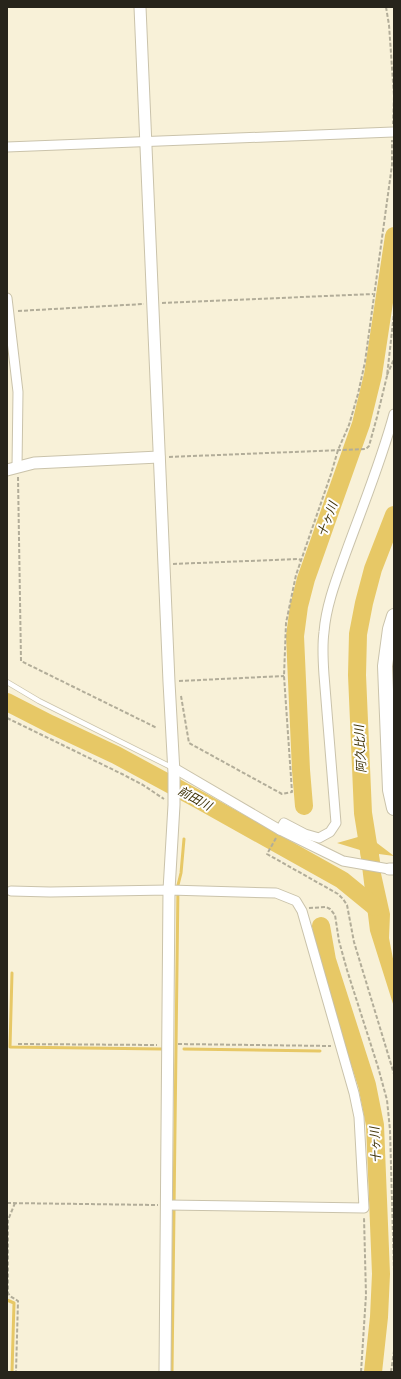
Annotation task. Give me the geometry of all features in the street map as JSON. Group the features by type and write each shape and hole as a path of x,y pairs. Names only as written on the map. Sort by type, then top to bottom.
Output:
{"main road":[{"path":"394,616 390,629 385,666 390,790 394,808"}],"street":[{"path":"140,7 174,771 174,802 169,890 165,1372"},
{"path":"7,147 393,132"},
{"path":"7,298 18,392 12,468 34,463 59,461 159,457"},
{"path":"280,830 284,823 305,834 319,838 330,832 336,823 322,652 324,631 327,612 335,584 386,442 394,414"},
{"path":"174,771 280,830 343,861 392,869"},
{"path":"11,890 50,892 169,890 276,893 296,901 300,908 354,1093 359,1117 364,1208 167,1205"}],"lane":[{"path":"7,682 40,701 174,771"}],"path":[{"path":"180,694 189,743 282,794 292,792 284,676 286,623 296,575 358,394 365,362 392,165 394,96 389,25 386,7"},
{"path":"9,312 374,294"},
{"path":"159,457 366,449 369,446 387,376 394,313"},
{"path":"387,376 394,358"},
{"path":"12,468 19,486 21,661 157,728"},
{"path":"164,564 301,560"},
{"path":"179,687 179,681 284,676"},
{"path":"7,718 129,777 174,802"},
{"path":"280,830 267,854 338,894 346,905 354,942 394,1074"},
{"path":"300,908 326,907 335,915 339,941 347,970 387,1100 390,1130 394,1271"},
{"path":"7,1203 167,1205"},
{"path":"14,1203 8,1220 8,1293 18,1301 16,1372"},
{"path":"361,1372 366,1295 364,1208"},
{"path":"391,1372 394,1351"}],"shaded area":[{"path":"358,837 373,840 394,856 379,854 380,869 390,914 389,938 394,964 394,1007 370,931 360,850 337,843"}],"waterway":[{"name":"十ヶ川","path":"304,806 295,636 299,606 306,579 361,424 373,375 394,236"},
{"name":"阿久比川","path":"371,863 363,813 357,675 358,634 373,569 394,515"},
{"name":"前田川","path":"7,702 116,755 201,801 342,880 375,907"},
{"path":"172,1372 178,885 181,873 184,839"},
{"name":"十ヶ川","path":"321,926 327,960 367,1085 375,1125 381,1274 379,1317 373,1372"},
{"path":"12,973 10,1047 162,1049"},
{"path":"184,1049 320,1051"},
{"path":"7,1300 14,1303 12,1372"}]}
